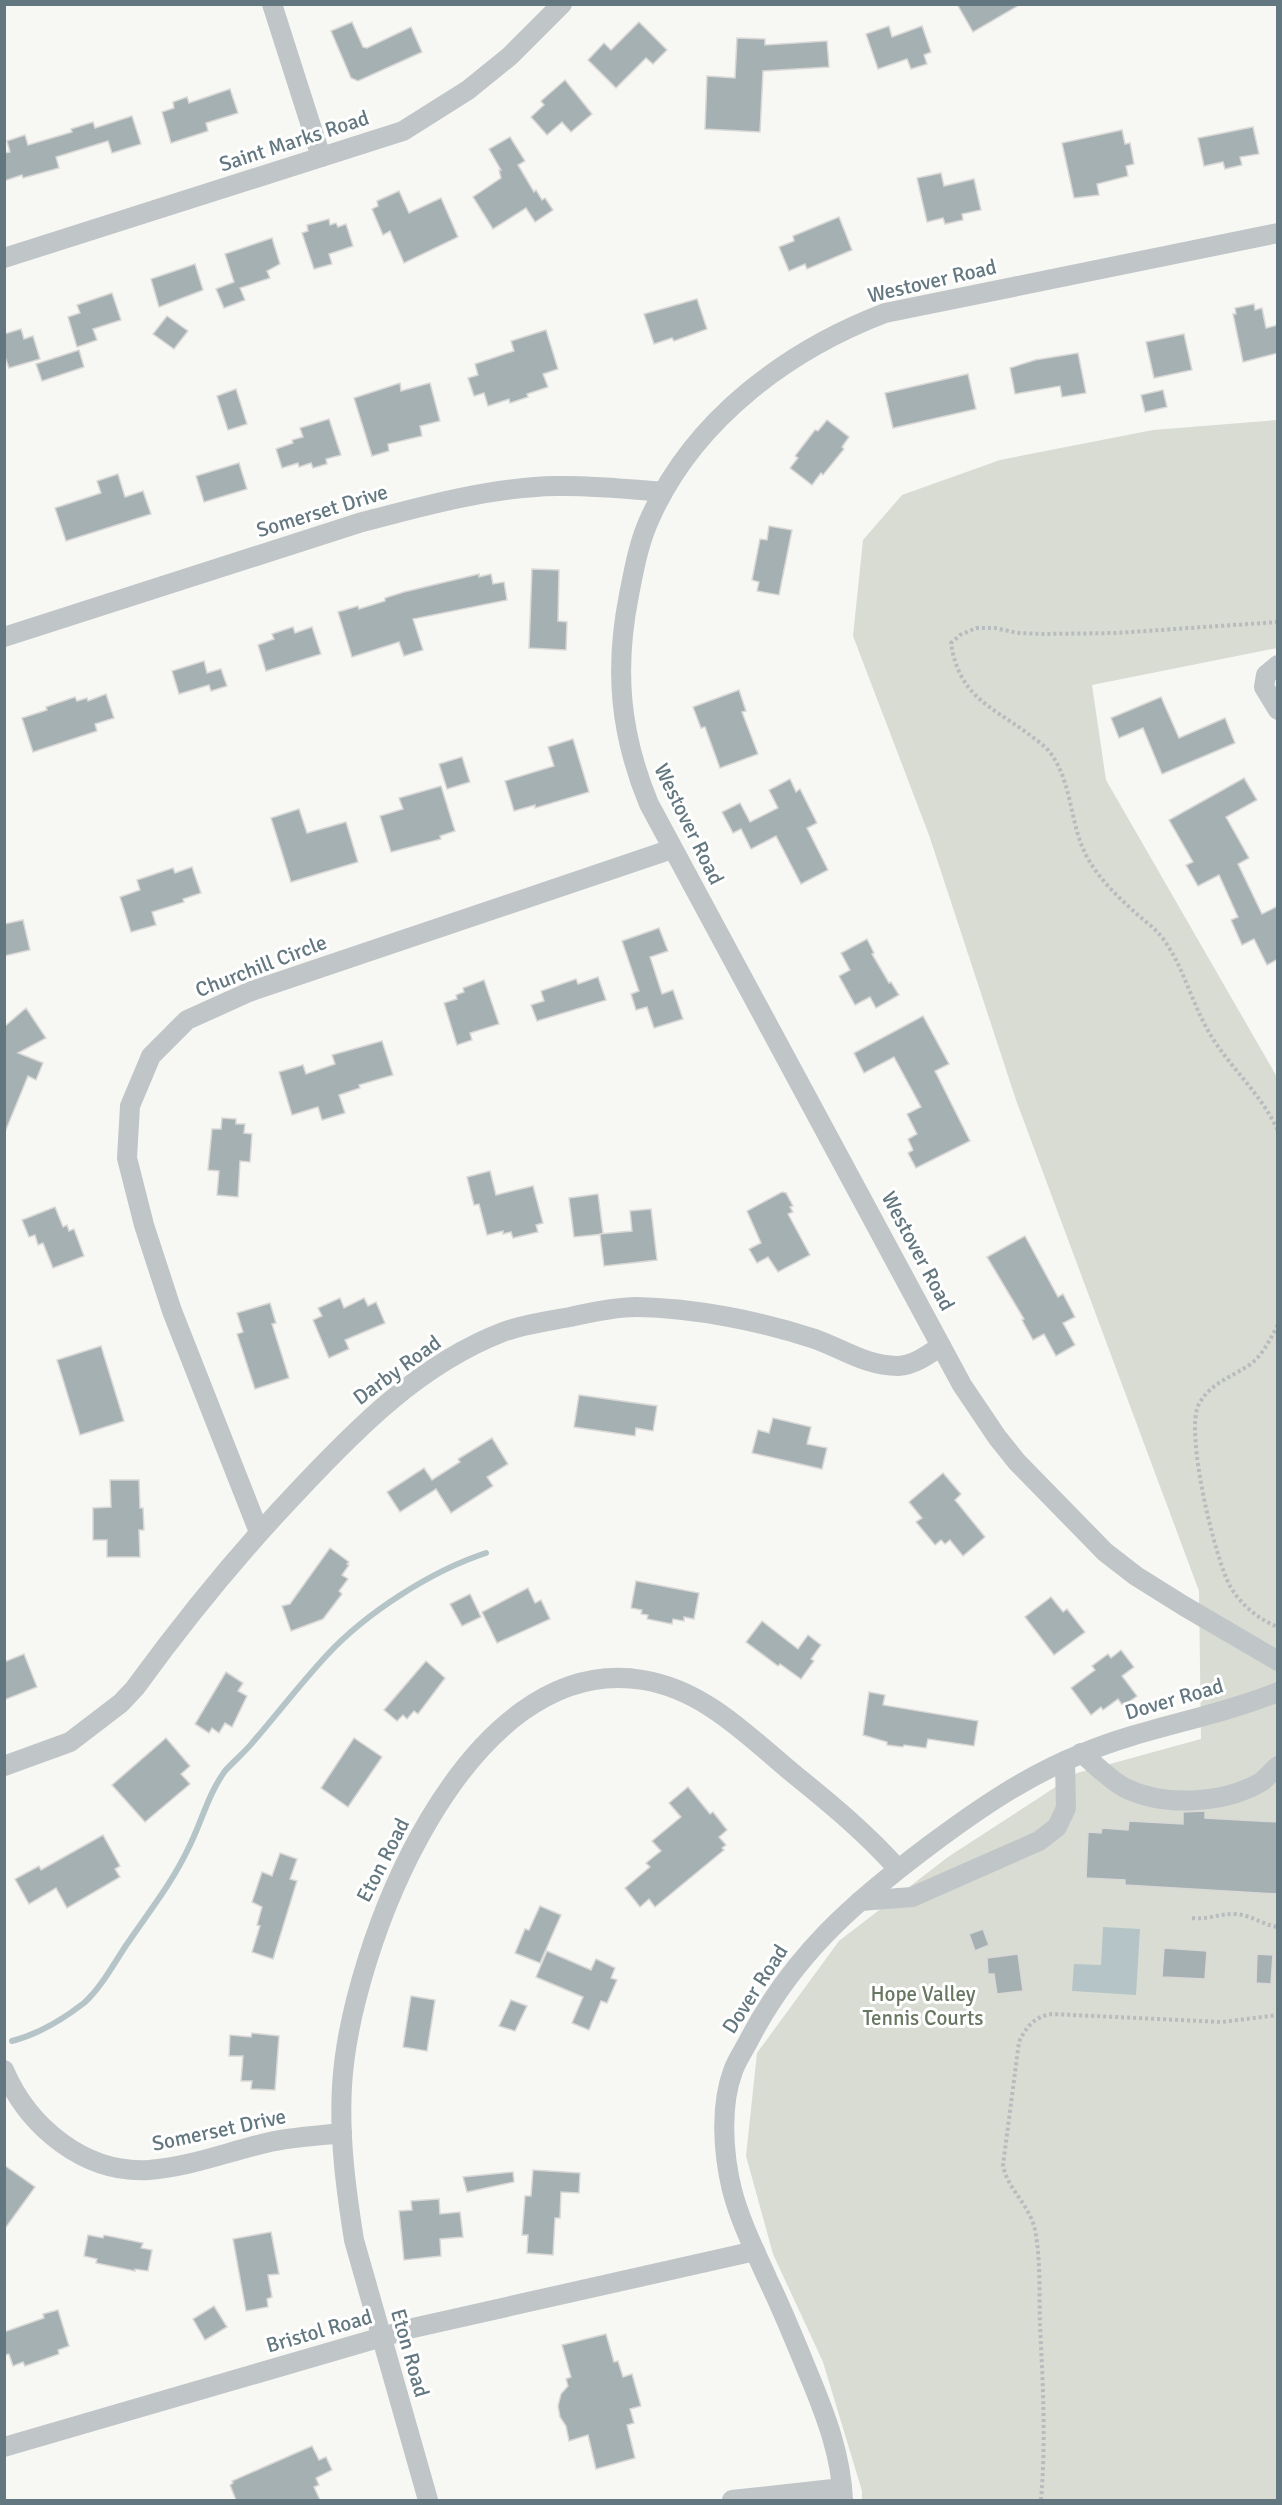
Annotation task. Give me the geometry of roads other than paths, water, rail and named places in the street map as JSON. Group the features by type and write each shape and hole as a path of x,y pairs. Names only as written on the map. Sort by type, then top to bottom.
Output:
{"street":[{"path":"272,4 321,157"},
{"name":"Saint Marks Road","path":"4,258 403,130 444,106 510,56 562,4"},
{"name":"Westover Road","path":"1278,233 885,313 845,328 805,352 733,404 698,443 663,492 650,518 633,574 623,622 620,672 623,711 631,756 649,804 962,1385 1017,1462 1085,1534 1136,1576 1278,1661"},
{"name":"Somerset Drive","path":"4,637 359,523 423,507 501,491 546,487 663,492"},
{"path":"1278,665 1266,675 1264,687 1278,710"},
{"name":"Churchill Circle","path":"259,1532 172,1311 144,1225 127,1158 130,1106 151,1056 187,1020 249,992 672,849"},
{"name":"Darby Road","path":"4,1766 70,1742 121,1703 135,1688 192,1610 259,1532 331,1455 389,1401 447,1360 505,1331 607,1310 662,1308 757,1324 816,1340 860,1360 879,1364 900,1366 916,1362 941,1346"},
{"name":"Eton Road","path":"428,2500 354,2240 347,2197 342,2133 342,2085 356,2001 381,1917 402,1871 438,1807 468,1764 512,1719 550,1693 588,1681 642,1679 681,1692 707,1704 833,1805 881,1849 898,1869"},
{"name":"Dover Road","path":"842,2494 840,2461 830,2427 739,2212 728,2166 726,2116 728,2090 734,2070 762,2014 781,1984 812,1946 860,1901 898,1869 998,1796 1073,1757 1139,1733 1256,1701 1278,1692"},
{"path":"860,1901 912,1897 1039,1841 1057,1827 1066,1808 1073,1757 1125,1788 1158,1798 1200,1800 1225,1797 1262,1782 1278,1766"},
{"name":"Somerset Drive","path":"4,2070 28,2112 54,2139 93,2160 111,2166 148,2170 170,2167 273,2141 342,2133"},
{"name":"Bristol Road","path":"4,2446 413,2328 755,2251"},
{"path":"732,2500 842,2494"}],"waterway":[{"path":"12,2041 59,2021 84,2003 96,1990 175,1874 214,1789 225,1771 250,1746 327,1655 361,1624 400,1595 443,1571 486,1553"}],"park label":[{"name":"Hope Valley Tennis Courts","path":"923,2006"}]}
